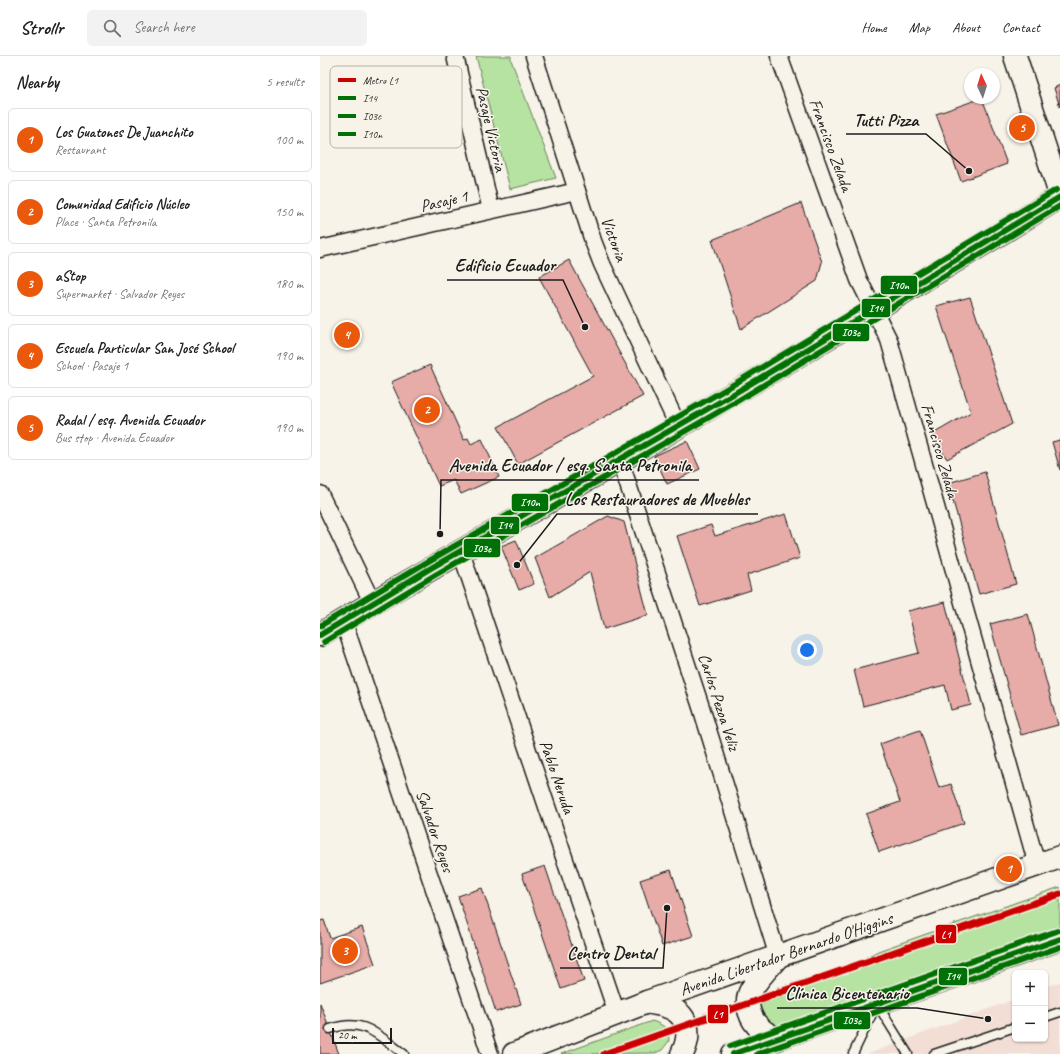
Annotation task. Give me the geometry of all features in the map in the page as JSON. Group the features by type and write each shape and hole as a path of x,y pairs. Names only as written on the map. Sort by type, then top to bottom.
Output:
{"main road":[{"path":"1015,56 1060,194"},
{"path":"320,635 372,602 678,426 1060,198"},
{"name":"Avenida Libertador Bernardo O'Higgins","path":"514,1054 647,1002 1060,857"},
{"path":"733,1054 1060,938"},
{"path":"777,1039 756,1024 751,1017 748,1007 748,999 750,991 755,984 778,957"},
{"path":"647,1002 666,1006 685,1021 688,1036 682,1054"}],"street":[{"name":"Pasaje Victoria","path":"455,56 457,66"},
{"name":"Victoria","path":"534,56 602,264 678,426"},
{"name":"Francisco Zelada","path":"780,56 859,280 888,340 1037,865"},
{"name":"Pasaje Victoria","path":"462,86 491,210"},
{"name":"Pasaje 1","path":"320,249 577,191"},
{"name":"Carlos Pezoa Veliz","path":"620,460 700,707 778,957"},
{"path":"320,494 372,602"},
{"name":"Pablo Neruda","path":"461,552 617,1014"},
{"name":"Salvador Reyes","path":"343,620 490,1054"}],"lane":[{"path":"853,1054 877,1003"},
{"path":"877,1003 908,1054"},
{"path":"1048,1016 1060,1012"},
{"path":"330,1029 350,1024 365,1027 404,1054"},
{"path":"934,1054 1012,1028"}],"path":[{"path":"600,1054 685,1021 748,999 1060,896"}],"shaded area":[{"path":"1060,982 1060,1054 868,1054 1012,1000 1012,1042 1048,1042 1048,986"}],"green space":[{"path":"476,56 511,56 511,60 556,178 510,189"},
{"path":"1060,887 1060,928 774,1029 758,1009 761,1003 768,999 828,977 878,951"},
{"path":"652,1021 665,1028 669,1037 669,1041 662,1050 655,1053 561,1054"}],"building":[{"path":"1060,85 1060,107 1054,88"},
{"path":"965,104 984,104 1007,164 961,181 936,114"},
{"path":"801,203 822,262 817,281 741,329 712,240"},
{"path":"569,260 643,396 518,464 498,427 593,376 539,277"},
{"path":"970,297 1012,424 947,459 931,435 971,412 936,306"},
{"path":"430,365 464,440 468,438 471,444 482,439 499,477 461,494 454,480 439,486 391,382"},
{"path":"1060,440 1060,470 1052,442"},
{"path":"687,441 700,469 667,484 654,456"},
{"path":"985,472 1016,584 979,594 948,483"},
{"path":"786,514 800,558 747,575 751,590 700,606 677,536 711,525 715,536"},
{"path":"608,516 624,522 648,615 604,629 590,572 550,597 535,558"},
{"path":"516,540 534,584 519,590 501,546"},
{"path":"945,602 971,705 951,710 945,685 863,706 854,670 919,653 908,611"},
{"path":"1028,614 1058,725 1021,735 990,624"},
{"path":"920,730 939,788 951,784 964,823 879,852 866,814 900,802 880,744"},
{"path":"545,866 584,981 561,989 522,874"},
{"path":"671,870 693,936 662,946 640,880"},
{"path":"482,888 521,1004 496,1012 458,896"},
{"path":"324,920 330,938 362,927 375,964 320,983 320,921"},
{"path":"320,1003 339,1054 320,1054"}],"metro line":[{"name":"L1","path":"604,1054 1060,894"}],"transit line":[{"name":"I10n","path":"320,626 427,562 726,389 1056,190"},
{"name":"I14","path":"320,635 431,568 730,396 1060,197"},
{"name":"I03c","path":"324,642 435,575 734,403 1060,206"},
{"name":"I10n","path":"730,1046 1057,931"},
{"name":"I14","path":"733,1054 1060,939"},
{"name":"I03c","path":"757,1054 1060,947"}],"place":[{"name":"Radal / esq. Avenida Ecuador","path":"1022,128"},
{"name":"Tutti Pizza","path":"969,171"},
{"name":"Edificio Ecuador","path":"585,327"},
{"name":"Escuela Particular San José School","path":"347,335"},
{"name":"Comunidad Edificio Núcleo","path":"427,410"},
{"name":"Avenida Ecuador / esq. Santa Petronila","path":"440,534"},
{"name":"Los Restauradores de Muebles","path":"517,565"},
{"name":"Los Guatones De Juanchito","path":"1009,869"},
{"name":"Centro Dental","path":"667,908"},
{"name":"aStop","path":"345,951"},
{"name":"Clínica Bicentenario","path":"988,1019"}]}
